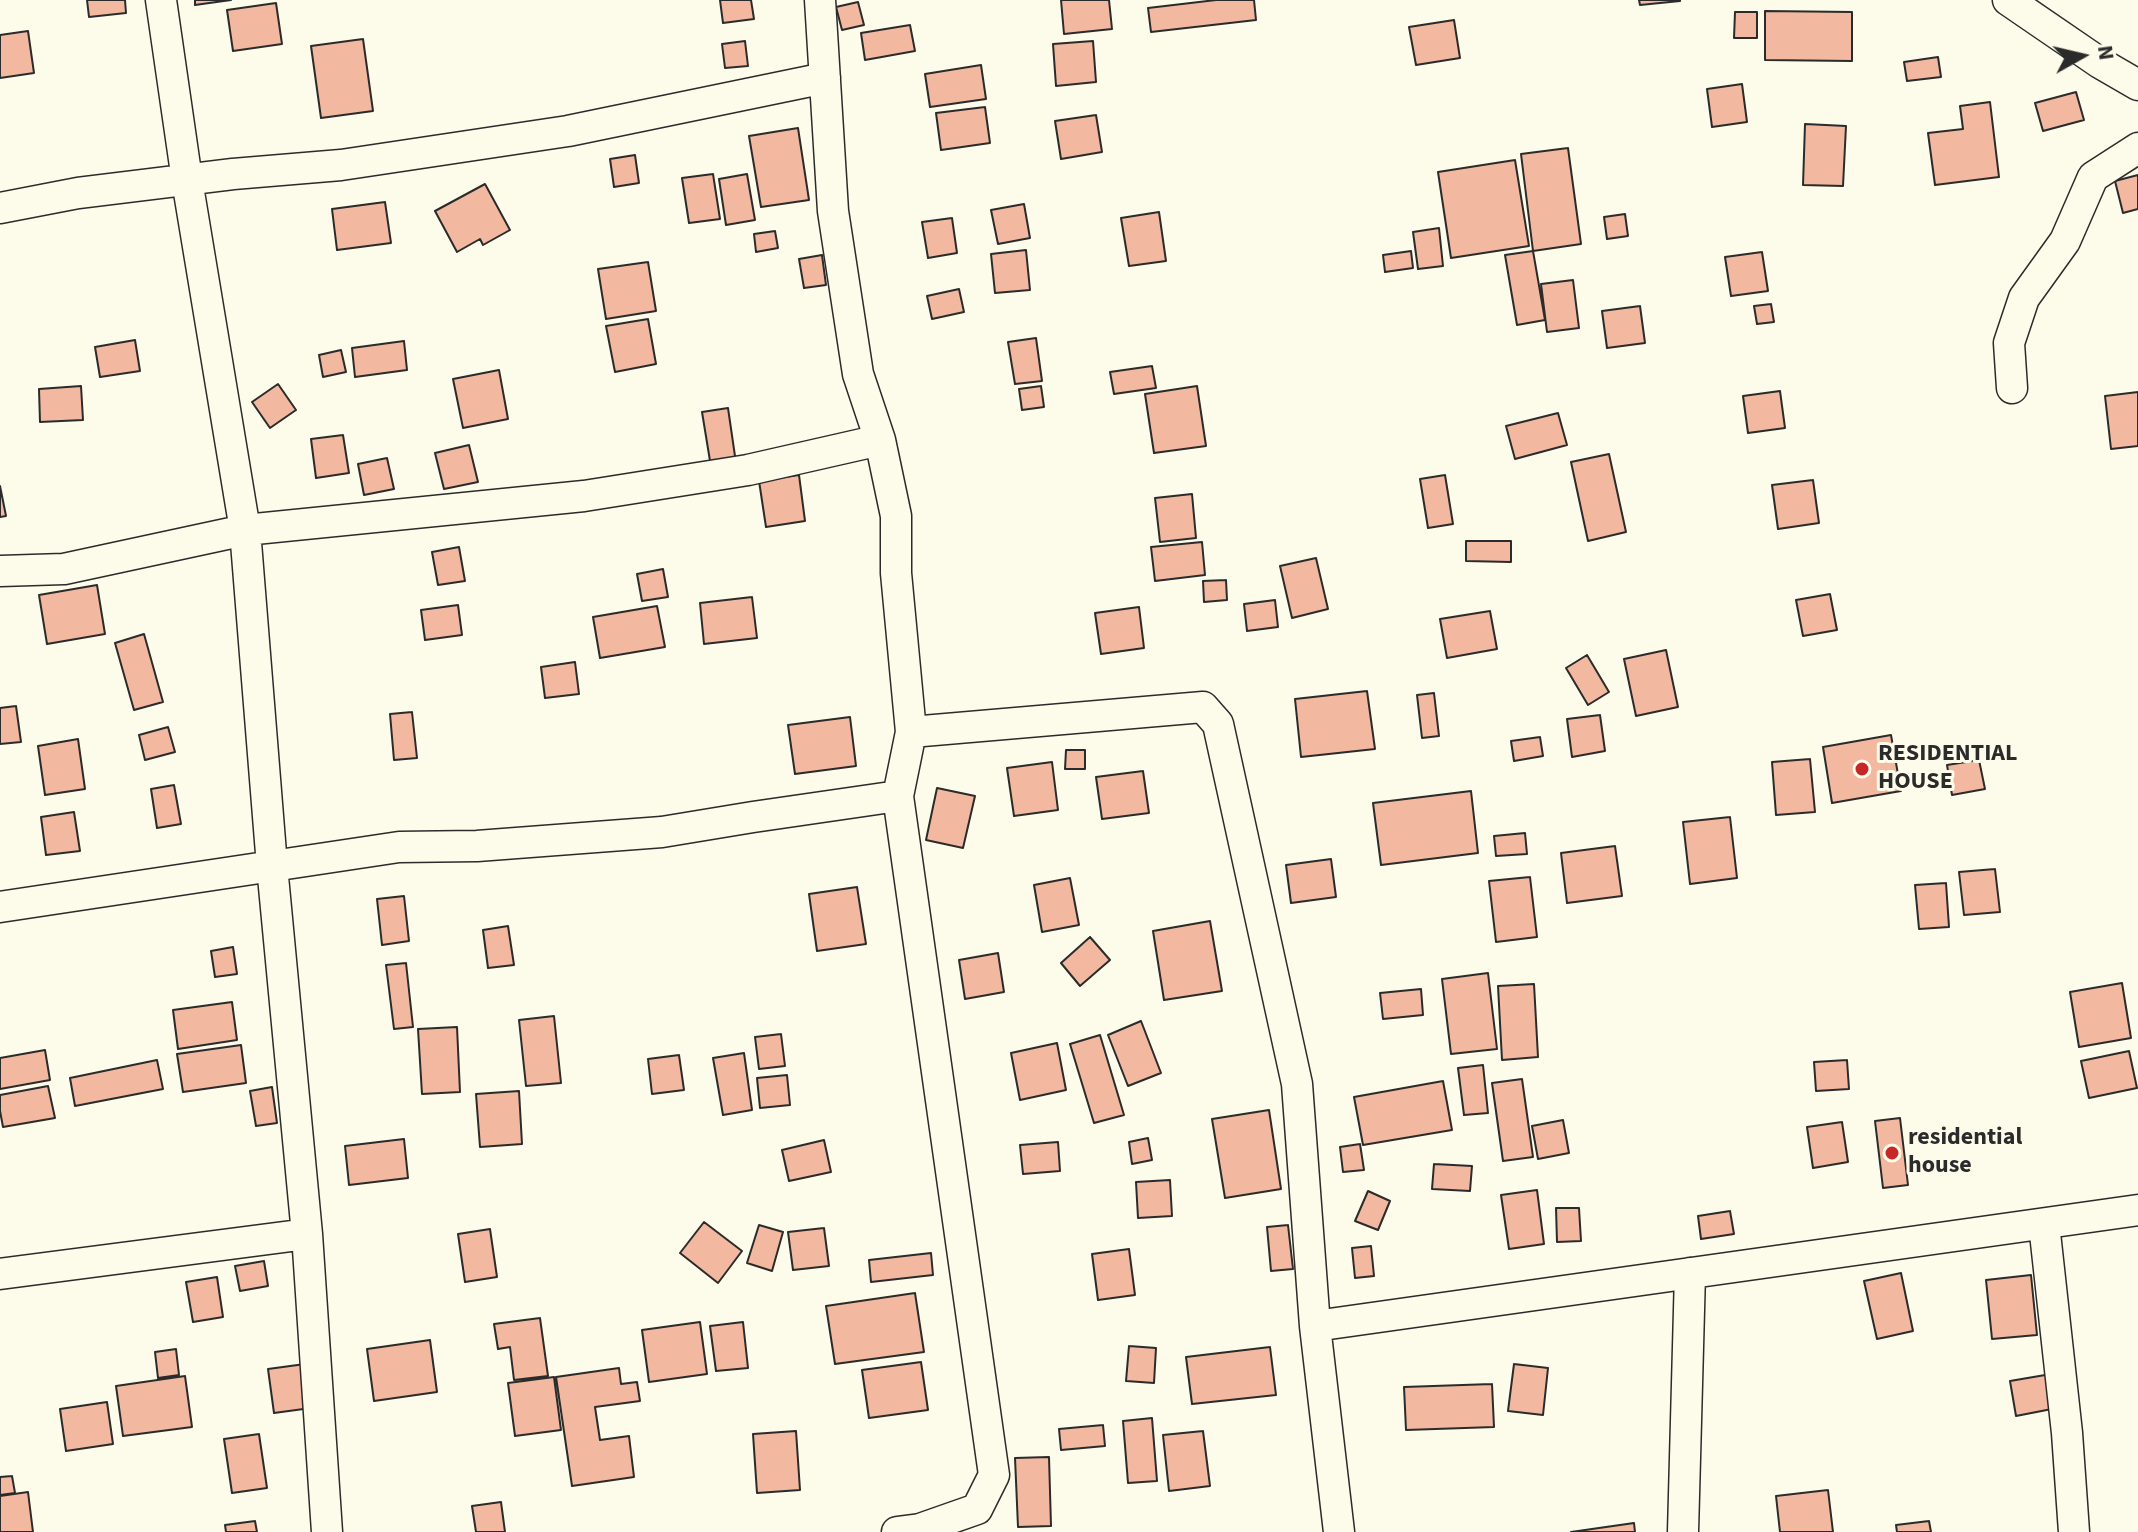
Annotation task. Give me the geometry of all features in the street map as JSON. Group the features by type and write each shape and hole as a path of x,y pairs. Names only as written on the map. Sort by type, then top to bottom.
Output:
{"street":[{"path":"161,0 187,180 245,530 272,866 307,1234 327,1532"},
{"path":"820,0 833,211 858,374 880,440 896,516 896,573 911,732 898,796 994,1475 977,1509 912,1531"},
{"path":"2008,0 2138,85"},
{"path":"0,208 78,193 341,165 568,131 825,78"},
{"path":"2012,388 2009,343 2024,298 2065,241 2093,177 2138,148"},
{"path":"0,571 64,569 245,530 584,496 748,470 880,440"},
{"path":"911,732 1203,707 1218,724 1297,1084 1315,1326 1339,1532"},
{"path":"0,907 399,847 477,846 662,832 898,796"},
{"path":"1315,1326 2138,1210"},
{"path":"2044,1224 2067,1433 2074,1532"},
{"path":"0,1274 307,1234"},
{"path":"1683,1532 1690,1273"}],"building":[{"path":"87,0 125,0 126,13 89,17"},
{"path":"195,0 231,0 195,5"},
{"path":"720,0 751,0 754,19 723,23"},
{"path":"1061,0 1109,0 1112,29 1064,34"},
{"path":"1216,0 1254,0 1256,20 1151,32 1148,8"},
{"path":"1639,0 1680,0 1680,1 1640,5"},
{"path":"858,2 864,25 842,30 836,7"},
{"path":"276,3 282,44 233,51 227,10"},
{"path":"1765,11 1852,12 1852,61 1765,60"},
{"path":"1735,12 1757,12 1757,38 1734,38"},
{"path":"1454,20 1460,58 1416,65 1409,27"},
{"path":"910,25 915,51 865,60 861,33"},
{"path":"28,31 34,73 0,78 0,35"},
{"path":"363,39 373,111 321,118 311,46"},
{"path":"745,41 748,66 725,68 722,44"},
{"path":"1093,41 1096,82 1056,86 1053,44"},
{"path":"1938,57 1941,77 1907,81 1904,62"},
{"path":"981,65 986,99 930,107 925,74"},
{"path":"1742,84 1747,122 1712,127 1707,89"},
{"path":"2076,92 2084,120 2043,131 2035,103"},
{"path":"1990,102 1999,177 1935,185 1928,133 1963,129 1960,106"},
{"path":"985,107 990,143 941,150 936,113"},
{"path":"1096,115 1102,152 1061,159 1055,121"},
{"path":"1805,124 1846,126 1843,186 1803,185"},
{"path":"798,128 809,200 761,207 749,136"},
{"path":"1568,148 1581,244 1533,251 1521,154"},
{"path":"635,155 639,183 614,187 610,159"},
{"path":"1515,160 1529,246 1451,258 1438,172"},
{"path":"713,174 720,219 689,223 682,178"},
{"path":"747,174 755,220 726,225 719,179"},
{"path":"2138,175 2138,209 2123,213 2115,181"},
{"path":"485,184 510,230 483,245 480,239 457,252 435,211"},
{"path":"385,202 391,243 337,250 332,209"},
{"path":"1024,204 1030,238 998,244 991,210"},
{"path":"1159,212 1166,261 1129,266 1121,218"},
{"path":"1625,214 1628,236 1607,239 1604,217"},
{"path":"952,218 957,253 928,258 922,222"},
{"path":"1439,228 1443,266 1418,269 1413,232"},
{"path":"775,231 778,248 756,252 754,234"},
{"path":"1026,250 1030,290 995,293 991,254"},
{"path":"1411,251 1413,268 1385,272 1383,255"},
{"path":"1533,251 1545,320 1517,325 1505,255"},
{"path":"1762,252 1768,291 1731,296 1725,257"},
{"path":"822,255 826,285 804,288 799,259"},
{"path":"648,262 656,311 606,319 598,269"},
{"path":"1573,280 1579,328 1547,332 1541,284"},
{"path":"959,289 964,312 932,319 927,296"},
{"path":"1771,304 1774,322 1757,324 1754,306"},
{"path":"1640,306 1645,343 1607,348 1602,311"},
{"path":"648,319 656,364 615,372 606,326"},
{"path":"1036,338 1042,381 1015,384 1008,342"},
{"path":"135,340 140,371 100,377 95,347"},
{"path":"404,341 407,370 355,377 352,348"},
{"path":"341,350 346,372 323,377 319,355"},
{"path":"1152,366 1156,388 1114,394 1110,372"},
{"path":"499,370 508,419 463,428 453,379"},
{"path":"278,384 296,410 270,428 252,402"},
{"path":"81,386 83,420 40,422 39,389"},
{"path":"1041,386 1044,407 1022,410 1019,389"},
{"path":"1197,386 1206,446 1154,453 1145,394"},
{"path":"1780,391 1785,428 1748,433 1743,396"},
{"path":"2138,392 2138,446 2111,449 2105,396"},
{"path":"728,408 736,463 711,467 702,412"},
{"path":"1558,413 1567,445 1515,459 1506,426"},
{"path":"343,435 349,473 316,478 311,439"},
{"path":"469,445 478,482 444,489 435,453"},
{"path":"1609,454 1626,532 1588,541 1571,462"},
{"path":"387,458 394,489 364,495 358,464"},
{"path":"799,475 805,521 766,527 759,481"},
{"path":"1445,475 1453,524 1428,528 1420,479"},
{"path":"1813,480 1819,523 1778,529 1772,485"},
{"path":"0,486 6,516 0,517"},
{"path":"1192,494 1196,538 1160,542 1155,498"},
{"path":"1466,541 1511,541 1511,562 1466,561"},
{"path":"1202,542 1205,575 1155,581 1151,547"},
{"path":"459,547 465,581 438,585 432,552"},
{"path":"1316,558 1328,609 1292,618 1280,566"},
{"path":"663,569 668,597 642,601 637,574"},
{"path":"1226,580 1227,600 1204,602 1203,581"},
{"path":"97,585 105,634 47,644 39,595"},
{"path":"1830,594 1837,630 1803,636 1796,600"},
{"path":"752,597 757,638 704,644 700,603"},
{"path":"1275,600 1278,627 1247,631 1244,604"},
{"path":"458,605 462,635 425,640 421,610"},
{"path":"657,606 665,647 600,658 593,617"},
{"path":"1139,607 1144,648 1101,654 1095,613"},
{"path":"1490,611 1497,649 1447,658 1440,619"},
{"path":"144,634 163,702 134,710 115,643"},
{"path":"1666,650 1678,707 1636,716 1624,659"},
{"path":"1587,655 1609,692 1588,705 1566,668"},
{"path":"575,662 579,694 545,698 541,667"},
{"path":"1367,691 1375,749 1301,757 1295,699"},
{"path":"1434,693 1439,736 1422,738 1417,695"},
{"path":"16,706 21,742 0,744 0,708"},
{"path":"412,712 417,758 394,760 390,714"},
{"path":"1600,715 1605,751 1572,757 1567,719"},
{"path":"850,717 856,766 795,774 788,725"},
{"path":"168,727 175,752 145,760 139,735"},
{"name":"RESIDENTIAL HOUSE","path":"1891,735 1901,791 1832,803 1823,747"},
{"path":"1540,737 1543,756 1514,761 1511,741"},
{"path":"78,739 85,789 45,795 38,746"},
{"path":"1066,750 1085,750 1085,769 1065,769"},
{"path":"1810,759 1815,812 1776,815 1772,762"},
{"name":"RESIDENTIAL HOUSE","path":"1979,760 1985,789 1952,795 1947,765"},
{"path":"1052,762 1058,810 1014,816 1007,768"},
{"path":"1143,771 1149,813 1102,819 1096,777"},
{"path":"174,785 181,824 157,828 151,789"},
{"path":"937,788 975,796 963,848 926,840"},
{"path":"1471,791 1478,853 1381,865 1373,803"},
{"path":"74,812 80,851 46,855 41,817"},
{"path":"1730,817 1737,878 1690,884 1683,822"},
{"path":"1525,833 1527,854 1496,856 1494,836"},
{"path":"1615,846 1622,896 1567,903 1561,853"},
{"path":"1331,859 1336,897 1291,903 1286,865"},
{"name":"RESIDENTIAL HOUSE","path":"1995,869 2000,912 1964,915 1959,872"},
{"path":"1530,877 1537,937 1496,942 1489,881"},
{"path":"1070,878 1079,925 1042,932 1034,885"},
{"path":"1946,883 1949,927 1919,929 1915,885"},
{"path":"857,887 866,944 817,951 809,894"},
{"path":"404,896 409,941 382,945 377,899"},
{"path":"1210,921 1222,991 1164,1000 1153,931"},
{"path":"508,926 514,965 488,968 483,930"},
{"path":"1090,937 1110,960 1080,986 1061,963"},
{"path":"233,947 237,974 215,977 211,951"},
{"path":"998,953 1004,992 965,999 959,960"},
{"path":"406,963 413,1027 394,1029 386,965"},
{"path":"1488,973 1497,1049 1451,1054 1442,979"},
{"path":"2122,983 2131,1038 2079,1047 2070,992"},
{"path":"1534,984 1538,1057 1502,1060 1498,986"},
{"path":"1421,989 1423,1015 1383,1019 1380,993"},
{"path":"232,1002 237,1040 178,1049 173,1010"},
{"path":"554,1016 561,1083 526,1086 519,1020"},
{"path":"1141,1021 1161,1073 1128,1086 1108,1035"},
{"path":"457,1027 460,1092 422,1094 418,1029"},
{"path":"781,1034 785,1066 759,1069 755,1037"},
{"path":"1100,1035 1124,1115 1094,1123 1070,1044"},
{"path":"1057,1043 1066,1090 1020,1100 1011,1053"},
{"path":"241,1045 246,1083 183,1092 177,1054"},
{"path":"45,1050 50,1080 0,1089 0,1058"},
{"path":"2129,1051 2137,1088 2089,1098 2081,1061"},
{"path":"744,1053 752,1110 723,1115 713,1058"},
{"path":"679,1055 684,1090 652,1094 648,1059"},
{"path":"157,1060 163,1089 75,1106 70,1078"},
{"name":"RESIDENTIAL HOUSE","path":"1847,1060 1849,1089 1816,1091 1814,1062"},
{"path":"1483,1065 1488,1113 1464,1115 1458,1068"},
{"path":"787,1075 790,1105 760,1108 757,1078"},
{"path":"1522,1079 1533,1157 1503,1161 1492,1083"},
{"path":"1443,1081 1452,1130 1363,1145 1354,1097"},
{"path":"48,1086 55,1118 3,1127 0,1095"},
{"path":"272,1087 277,1123 256,1126 250,1091"},
{"path":"519,1091 522,1144 480,1147 476,1094"},
{"path":"1269,1110 1281,1189 1225,1198 1212,1119"},
{"name":"residential house","path":"1900,1118 1908,1185 1883,1188 1875,1121"},
{"path":"1563,1120 1569,1153 1538,1159 1532,1126"},
{"name":"RESIDENTIAL HOUSE","path":"1842,1122 1848,1162 1813,1168 1807,1127"},
{"path":"1148,1138 1152,1160 1132,1164 1129,1142"},
{"path":"404,1139 408,1178 349,1185 345,1146"},
{"path":"824,1140 831,1172 789,1181 782,1150"},
{"path":"1058,1142 1060,1171 1023,1174 1020,1145"},
{"path":"1360,1144 1364,1170 1343,1172 1340,1147"},
{"path":"1434,1164 1472,1166 1470,1191 1432,1189"},
{"path":"1170,1180 1172,1216 1138,1218 1136,1182"},
{"path":"1537,1190 1544,1244 1509,1249 1501,1195"},
{"path":"1368,1191 1390,1201 1378,1230 1355,1221"},
{"path":"1556,1208 1579,1208 1581,1241 1557,1242"},
{"path":"1730,1211 1734,1234 1701,1239 1698,1216"},
{"path":"704,1222 742,1251 718,1283 680,1253"},
{"path":"759,1225 783,1232 772,1271 747,1263"},
{"path":"1288,1225 1293,1269 1271,1271 1267,1227"},
{"path":"824,1228 829,1266 793,1270 788,1232"},
{"path":"490,1229 497,1277 465,1282 458,1234"},
{"path":"1371,1246 1374,1276 1355,1278 1352,1248"},
{"path":"1129,1249 1135,1295 1098,1300 1092,1254"},
{"path":"931,1253 933,1275 871,1282 869,1260"},
{"path":"264,1261 268,1286 240,1291 235,1266"},
{"path":"1901,1273 1913,1331 1877,1339 1864,1281"},
{"path":"2031,1275 2037,1335 1992,1339 1986,1280"},
{"path":"217,1277 223,1317 193,1322 186,1282"},
{"path":"915,1293 924,1352 835,1364 826,1306"},
{"path":"540,1318 548,1376 514,1380 510,1347 498,1349 494,1324"},
{"path":"700,1322 707,1374 649,1382 642,1330"},
{"path":"743,1322 748,1368 716,1371 710,1326"},
{"path":"430,1340 437,1392 374,1401 367,1349"},
{"path":"1129,1346 1156,1348 1154,1383 1126,1381"},
{"path":"1270,1347 1276,1395 1192,1404 1186,1357"},
{"path":"176,1349 179,1375 158,1378 155,1352"},
{"path":"921,1362 928,1410 869,1418 862,1370"},
{"path":"305,1364 311,1408 274,1413 268,1369"},
{"path":"1514,1364 1548,1368 1543,1415 1508,1411"},
{"path":"619,1368 621,1384 637,1382 640,1401 595,1407 600,1440 629,1436 634,1477 572,1486 556,1377"},
{"path":"2051,1374 2057,1408 2016,1416 2010,1381"},
{"path":"185,1376 192,1427 123,1436 116,1386"},
{"path":"554,1377 561,1430 515,1436 508,1383"},
{"path":"1492,1384 1494,1427 1406,1430 1404,1387"},
{"path":"107,1402 113,1444 66,1451 60,1409"},
{"path":"1152,1418 1157,1481 1128,1483 1123,1421"},
{"path":"1103,1425 1105,1446 1061,1450 1059,1429"},
{"path":"796,1431 800,1490 757,1493 753,1434"},
{"path":"1203,1431 1210,1486 1169,1491 1163,1435"},
{"path":"259,1434 267,1488 232,1493 224,1439"},
{"path":"1049,1457 1051,1526 1018,1527 1015,1458"},
{"path":"12,1476 15,1493 0,1495 0,1477"},
{"path":"1828,1490 1833,1532 1780,1532 1776,1496"},
{"path":"28,1492 33,1532 0,1532 0,1496"},
{"path":"501,1502 505,1532 476,1532 472,1506"},
{"path":"255,1521 257,1532 226,1532 225,1525"},
{"path":"1929,1521 1931,1532 1897,1532 1896,1525"},
{"path":"1634,1523 1635,1532 1571,1532"}],"place":[{"name":"RESIDENTIAL HOUSE","path":"1862,769"},
{"name":"residential house","path":"1892,1153"}]}
